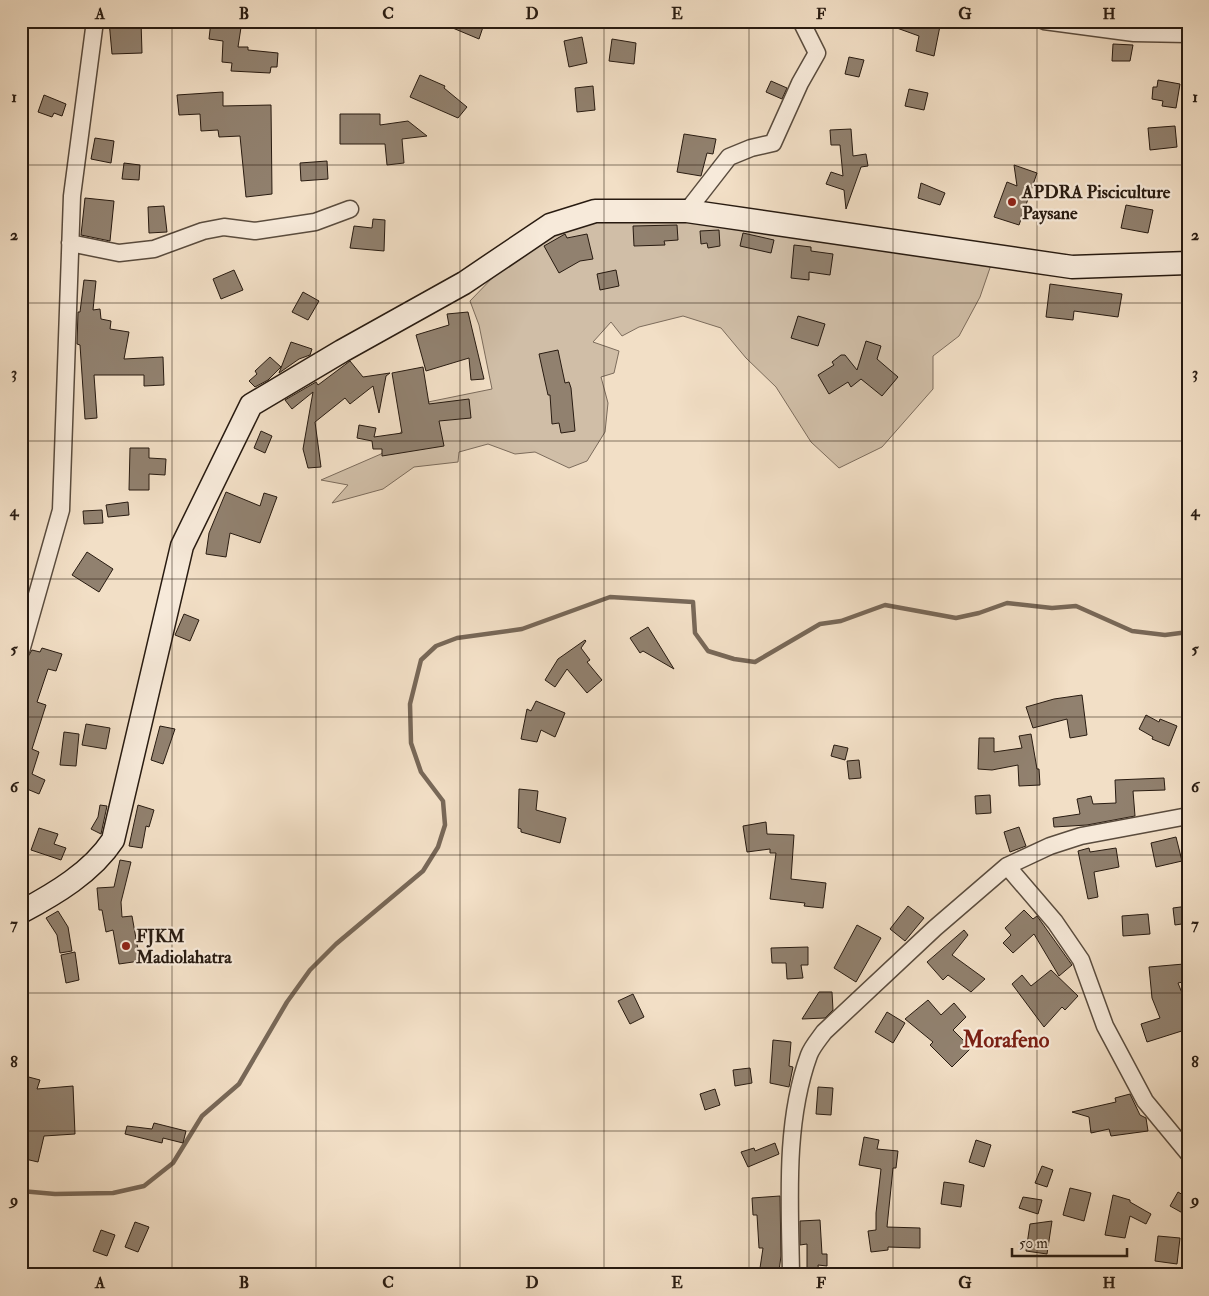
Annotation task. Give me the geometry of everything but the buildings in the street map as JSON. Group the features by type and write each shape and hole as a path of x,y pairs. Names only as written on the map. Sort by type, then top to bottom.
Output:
{"street":[{"path":"21,651 61,510 72,196 95,21"},
{"path":"687,211 729,157 751,148 773,143 800,83 817,53 801,21"},
{"path":"1044,21 1151,27 1188,34"},
{"path":"70,243 119,254 154,249 203,231 224,227 255,231 315,222 350,208"},
{"path":"21,912 77,877 102,856 113,840 182,546 252,405 342,351 464,283 550,224 595,211 687,211 1072,266 1188,263"},
{"path":"791,1275 790,1186 795,1111 810,1054 824,1032 936,928 1007,866 1050,846 1081,836 1188,816"},
{"path":"1007,866 1055,922 1081,960 1105,1026 1145,1101 1188,1153"}],"shaded area":[{"path":"639,216 992,262 980,297 959,336 933,356 933,389 882,447 839,468 811,442 776,387 746,358 721,328 683,316 639,327 622,336 611,322 593,342 619,351 614,373 601,377 608,403 605,432 587,461 569,468 535,452 515,454 488,444 459,452 458,462 414,467 383,489 332,503 348,485 321,480 381,454 428,402 492,389 479,325 470,301 497,273 555,232 595,219"}],"waterway":[{"path":"21,1191 55,1194 113,1193 144,1186 173,1163 202,1116 239,1084 287,1002 310,970 336,944 423,871 438,847 445,825 443,801 421,772 411,743 410,704 421,660 436,646 457,638 522,629 610,597 693,602 695,633 708,651 734,659 755,662 820,624 841,621 885,605 956,618 979,613 1007,603 1052,608 1076,606 1132,631 1165,635 1188,632"}],"place":[{"name":"APDRA Pisciculture Paysane","path":"1012,202"},
{"name":"FJKM Madiolahatra","path":"126,946"}],"district":[{"name":"Morafeno","path":"1006,1040"}]}
